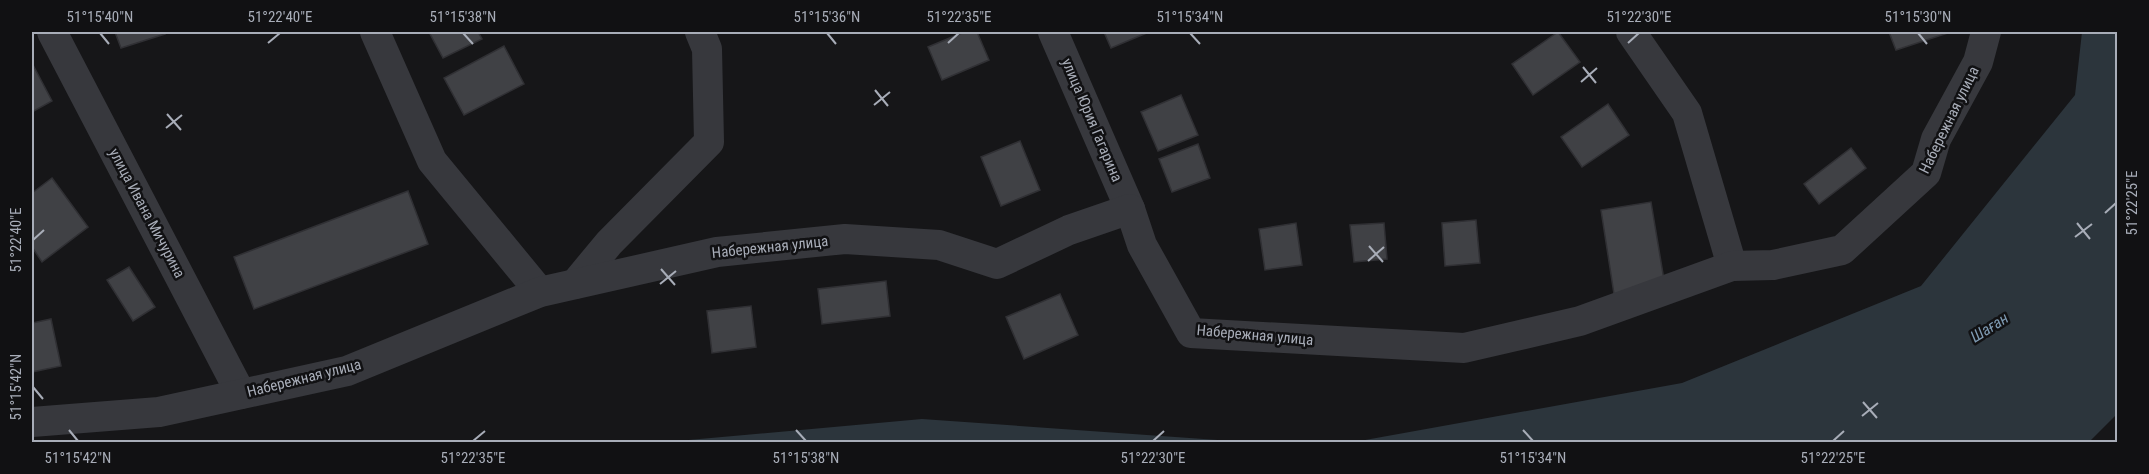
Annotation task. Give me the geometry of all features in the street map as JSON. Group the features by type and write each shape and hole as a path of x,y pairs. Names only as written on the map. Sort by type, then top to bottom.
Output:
{"street":[{"name":"улица Ивана Мичурина","path":"52,32 242,394"},
{"path":"375,32 432,161 540,292"},
{"path":"575,284 609,243 709,142 707,49 700,32"},
{"name":"улица Юрия Гагарина","path":"1053,32 1130,209"},
{"path":"1631,32 1687,112 1732,266"},
{"name":"Набережная улица","path":"32,422 159,412 347,371 540,292 717,252 845,239 939,244 997,264 1069,230 1130,209 1142,245 1191,333 1464,348 1580,321 1732,266 1773,265 1842,250 1926,173 1936,139 1978,62 1986,32"}],"water":[{"name":"Шаған","path":"2082,32 2118,32 2117,414 2089,442 1354,442 1682,383 1921,286 2075,95"},
{"path":"922,419 1246,442 666,442"}],"building":[{"path":"115,32 164,32 165,34 121,48"},
{"path":"429,32 478,32 482,39 443,58"},
{"path":"964,32 977,32 989,60 942,80 928,47"},
{"path":"1104,32 1149,32 1111,48"},
{"path":"1558,32 1580,62 1533,95 1512,64"},
{"path":"1889,32 1947,32 1948,33 1896,50"},
{"path":"504,46 524,84 464,115 444,78"},
{"path":"32,63 52,101 32,112"},
{"path":"1181,95 1198,135 1158,151 1141,112"},
{"path":"1608,104 1629,135 1582,167 1561,137"},
{"path":"1020,141 1040,190 1001,206 981,157"},
{"path":"1198,144 1210,178 1172,192 1159,159"},
{"path":"1851,148 1866,168 1819,204 1804,184"},
{"path":"52,178 88,227 42,262 32,247 32,193"},
{"path":"408,191 428,244 254,309 234,257"},
{"path":"1651,202 1665,286 1614,294 1601,210"},
{"path":"1476,220 1480,263 1445,266 1442,223"},
{"path":"1296,223 1302,265 1265,270 1259,229"},
{"path":"1384,223 1387,259 1354,262 1350,225"},
{"path":"129,267 155,307 133,321 107,280"},
{"path":"886,281 890,316 822,324 818,289"},
{"path":"1060,294 1078,335 1024,359 1006,317"},
{"path":"751,306 756,347 712,353 707,311"},
{"path":"51,319 61,366 32,372 32,323"}]}
